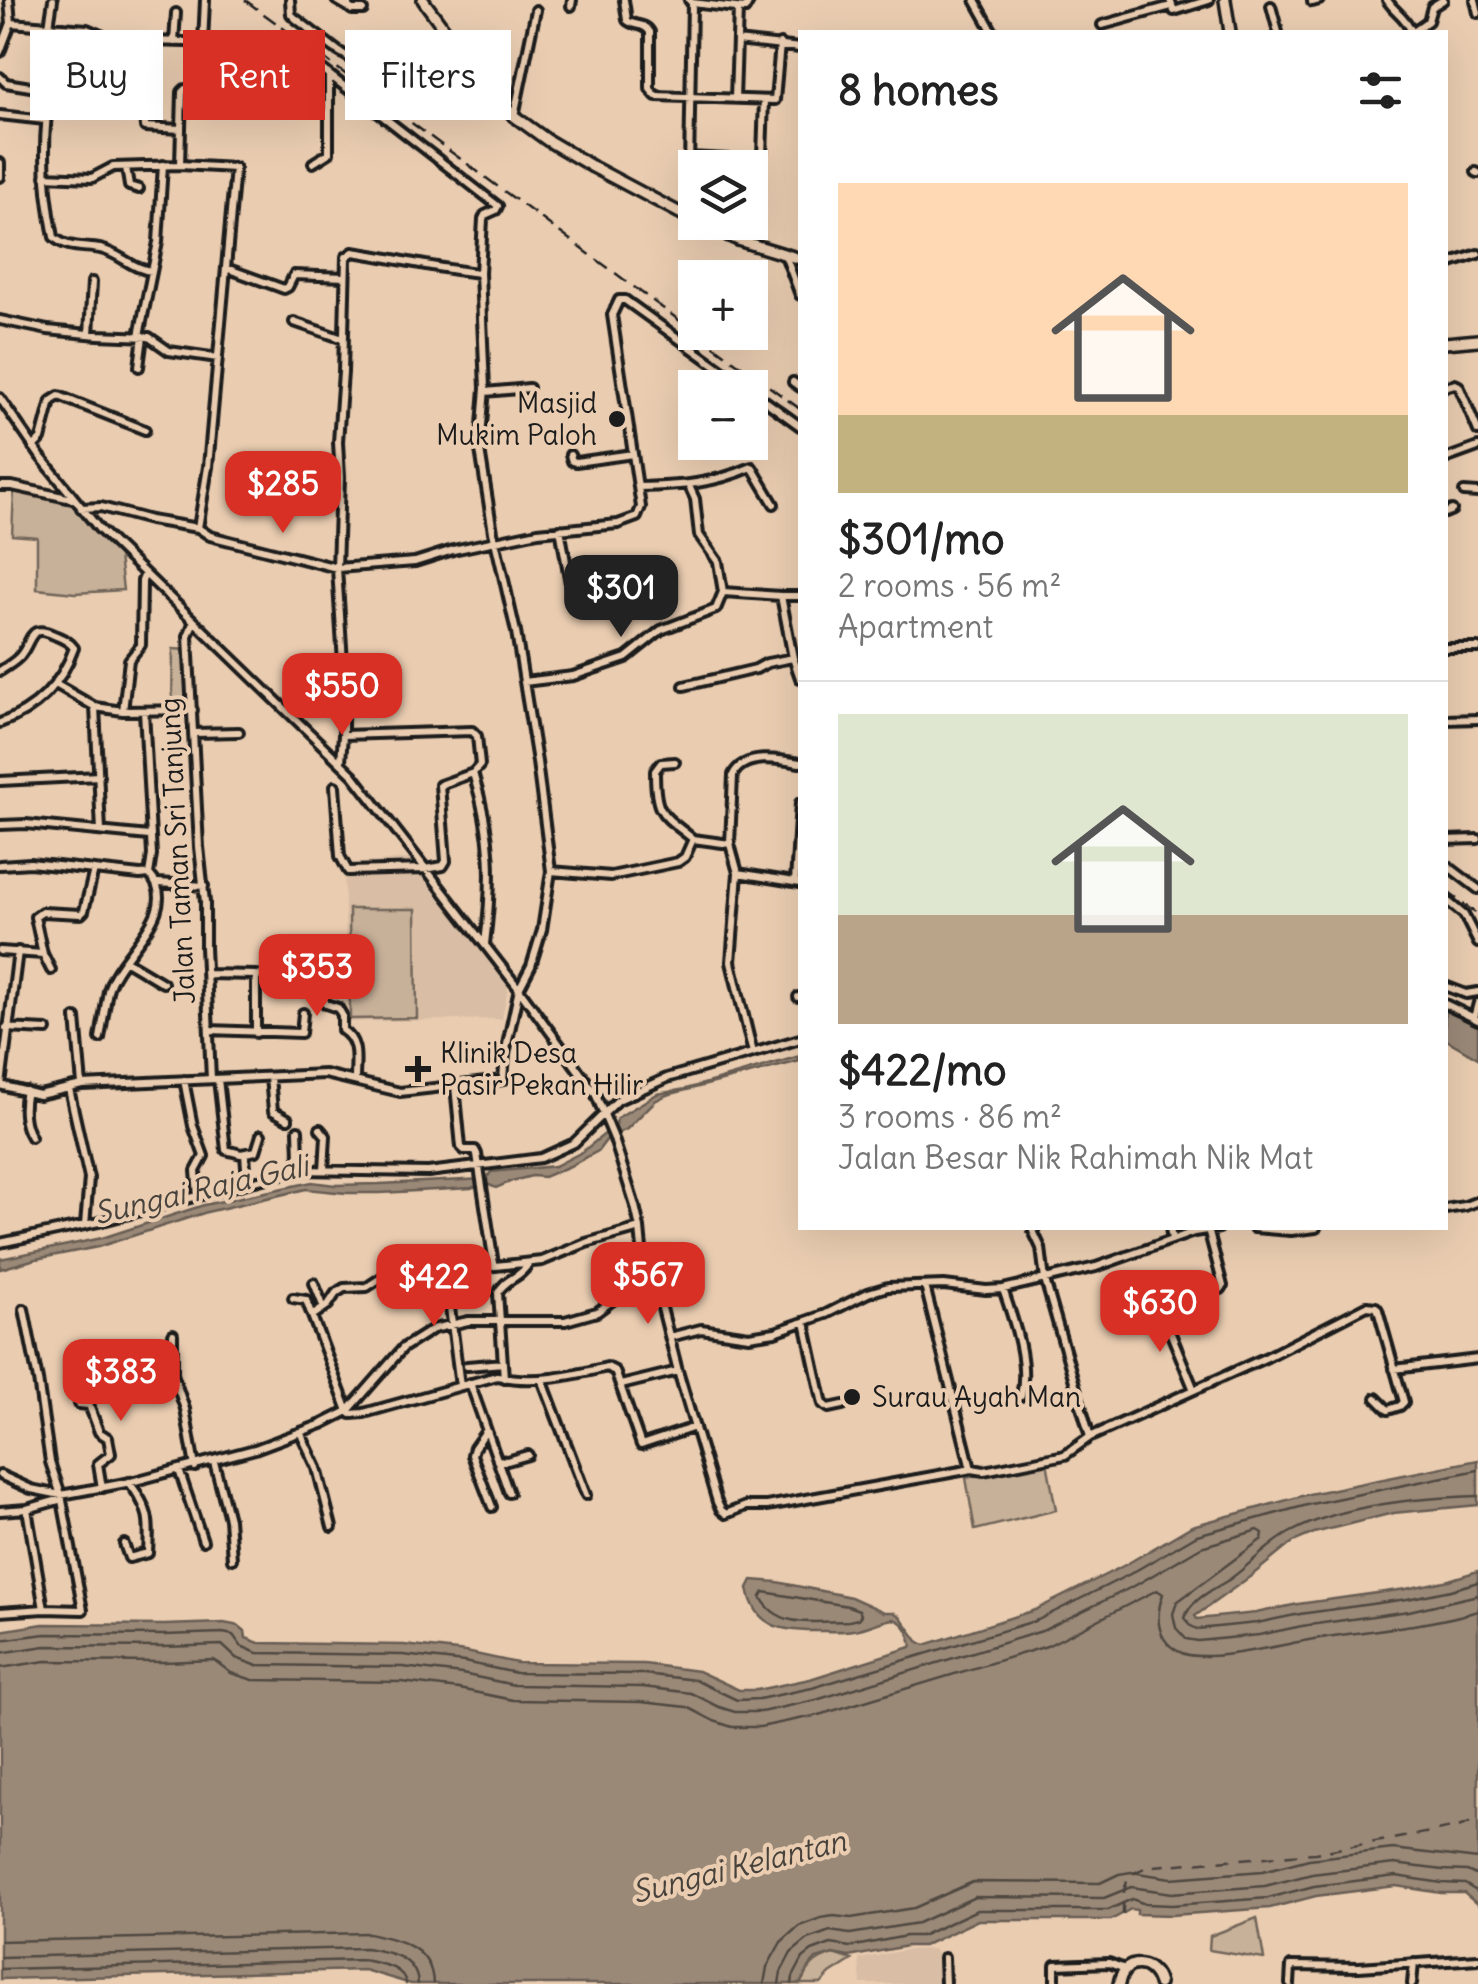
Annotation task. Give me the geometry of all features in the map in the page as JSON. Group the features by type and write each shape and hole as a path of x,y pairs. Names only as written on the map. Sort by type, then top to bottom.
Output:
{"main road":[{"path":"422,0 444,30"},
{"path":"1225,0 1230,30"},
{"path":"511,113 546,140 678,212"},
{"path":"738,240 798,258"},
{"path":"1448,343 1478,340"},
{"path":"1119,1984 1121,1968 1137,1965 1156,1972 1160,1984"}],"street":[{"path":"48,26 53,0"},
{"path":"205,0 206,30"},
{"path":"290,0 295,18 345,55"},
{"path":"336,0 348,3 352,10 363,10"},
{"path":"624,0 626,20 650,32 652,93 658,96 776,98 780,44"},
{"path":"689,150 690,2 738,9 747,8 750,0"},
{"path":"974,0 992,30"},
{"path":"1102,25 1170,3 1174,10 1179,10 1208,0"},
{"path":"1312,0 1320,0"},
{"path":"1387,0 1406,18 1411,30"},
{"path":"1415,30 1428,21 1432,6 1443,0"},
{"path":"1475,0 1478,14"},
{"path":"0,1 9,1 11,23 0,52"},
{"path":"1271,6 1277,30"},
{"path":"735,99 738,9"},
{"path":"514,116 536,10"},
{"path":"174,42 176,12"},
{"path":"11,23 88,30 111,40 183,42"},
{"path":"737,41 798,48"},
{"path":"18,951 0,1086 39,1095 82,1084 325,1074 400,1092 502,1080 519,989 532,966 542,930 551,871 516,632 495,542 480,450 485,392 480,273 484,218 498,206 325,70"},
{"path":"313,163 330,153 330,74"},
{"path":"0,77 6,83 30,86"},
{"path":"180,164 183,91"},
{"path":"762,150 764,100"},
{"path":"0,115 30,118"},
{"path":"45,120 45,176 53,234 58,242 104,250 128,260 138,270 152,271"},
{"path":"144,120 145,127 180,129"},
{"path":"0,163 0,177"},
{"path":"45,176 92,178 113,167 180,164 235,168 208,467 198,528"},
{"path":"139,367 158,242 162,165"},
{"path":"126,167 129,186 139,190"},
{"path":"340,762 343,663 336,568 346,257 352,252 480,273"},
{"path":"1448,264 1478,254"},
{"path":"786,255 798,289"},
{"path":"226,268 284,290 294,275 345,277"},
{"path":"89,334 92,282"},
{"path":"80,508 101,507 198,528 210,536 336,568 423,560 453,550 560,529 618,524 636,518 641,510 612,315 619,300 626,300 722,370"},
{"path":"0,320 48,330 154,338 169,351 218,358"},
{"path":"294,322 343,339"},
{"path":"1448,386 1458,386 1478,430"},
{"path":"485,392 529,388"},
{"path":"33,446 41,439 51,401 59,396 145,430"},
{"path":"0,398 80,508 364,788 519,989 588,1082 604,1114 640,1228 642,1250 630,1282 597,1312 565,1320 452,1323 433,1329 403,1348 348,1412 214,1462 61,1497 26,1509 0,1511"},
{"path":"768,403 798,425"},
{"path":"1448,458 1478,447"},
{"path":"570,456 576,462 633,454"},
{"path":"638,487 689,486 752,468 774,504"},
{"path":"0,486 72,499"},
{"path":"524,682 574,676 628,658 661,630 716,609 723,592 718,562 698,533 695,500 689,486"},
{"path":"1464,492 1478,493"},
{"path":"560,529 574,605"},
{"path":"123,711 129,660 141,645 145,574"},
{"path":"723,592 798,596"},
{"path":"781,596 798,672"},
{"name":"Jalan Taman Sri Tanjung","path":"194,622 188,636 209,1030 226,1150 245,1154"},
{"path":"0,671 19,657 32,634 45,630 74,648 57,685 32,706 0,723"},
{"path":"1448,648 1478,648"},
{"path":"684,686 793,658"},
{"path":"57,685 95,707 144,712 193,710"},
{"path":"95,707 101,831"},
{"path":"144,712 152,855 149,874"},
{"path":"1448,720 1478,719"},
{"path":"334,786 340,856 348,871 443,866 446,862 440,784 473,773 480,759 474,731 343,734"},
{"path":"194,733 238,732"},
{"path":"753,1054 731,963 738,873 730,844 733,775 746,762 778,759 798,763"},
{"path":"675,762 662,763 654,771 657,806 693,838 730,844"},
{"path":"473,773 490,846 492,888 485,946"},
{"path":"0,781 99,776"},
{"path":"0,825 149,836"},
{"path":"551,871 611,876 678,862 685,857 693,838"},
{"path":"1448,840 1478,839"},
{"path":"0,865 30,863 149,874"},
{"path":"1448,866 1478,889"},
{"path":"51,970 43,954 36,917 42,912 81,914 94,870"},
{"path":"738,873 798,882"},
{"path":"149,874 158,883 204,886"},
{"path":"100,1038 110,987 159,905 158,883"},
{"path":"1448,902 1464,915 1477,935"},
{"path":"0,951 43,954"},
{"path":"126,961 163,983"},
{"path":"206,974 269,977 285,987 317,992 326,1004 338,1008 342,1030 352,1036 355,1080"},
{"path":"256,975 256,1032"},
{"path":"1448,987 1466,994 1478,992"},
{"path":"1448,1005 1476,1019 1478,1003"},
{"path":"209,1030 301,1033 303,1013"},
{"path":"76,1018 82,1084"},
{"path":"6,1028 47,1030"},
{"path":"0,1242 84,1226 297,1170 428,1172 540,1158 574,1143 618,1100 668,1077 798,1040"},
{"path":"270,1076 273,1111 288,1118"},
{"path":"184,1080 192,1126 204,1156 196,1171 198,1195"},
{"path":"456,1086 461,1148 474,1150 494,1264"},
{"path":"69,1088 89,1178 84,1226"},
{"path":"26,1092 25,1116 32,1137"},
{"path":"320,1129 326,1136 324,1170"},
{"path":"297,1170 298,1130"},
{"path":"248,1182 245,1154 258,1149 261,1135"},
{"path":"1448,1209 1478,1201"},
{"path":"312,1316 336,1292 366,1287 387,1274 418,1268 486,1267 546,1260 582,1244 640,1228"},
{"path":"1035,1230 1090,1437"},
{"path":"1170,1230 1172,1240"},
{"path":"670,1337 701,1329 760,1336 888,1288 944,1285 1003,1289 1096,1268 1205,1230"},
{"path":"1198,1296 1224,1286 1208,1230"},
{"path":"1272,1230 1304,1230"},
{"path":"642,1250 651,1265 678,1371 721,1510 726,1514 746,1506 767,1506 1064,1456 1090,1437 1267,1357 1367,1306 1376,1306 1378,1310 1403,1404 1386,1410 1376,1398"},
{"path":"504,1378 498,1293 529,1262"},
{"path":"445,1268 460,1386"},
{"path":"314,1283 324,1308"},
{"path":"925,1286 972,1470"},
{"path":"1003,1289 1025,1380 1021,1396"},
{"path":"294,1298 306,1300 348,1412"},
{"path":"1160,1307 1194,1390"},
{"path":"0,1612 83,1610 61,1497 50,1462 24,1309"},
{"path":"805,1322 823,1404 829,1408 843,1405"},
{"path":"173,1334 173,1374 184,1404 195,1467"},
{"path":"1394,1369 1478,1360"},
{"path":"467,1366 503,1362"},
{"path":"348,1412 357,1414 497,1376 542,1380 607,1368 615,1371 641,1445 695,1426"},
{"path":"621,1385 678,1371"},
{"path":"542,1380 586,1494"},
{"path":"470,1383 509,1494"},
{"path":"79,1404 89,1405 99,1432 108,1436 111,1454 98,1464 102,1488"},
{"path":"486,1431 472,1458 492,1507"},
{"path":"300,1432 316,1466 332,1527"},
{"path":"497,1460 528,1455"},
{"path":"214,1462 228,1518 232,1560"},
{"path":"180,1470 202,1541"},
{"path":"0,1475 61,1497"},
{"path":"124,1544 130,1558 148,1553 147,1510 129,1482"},
{"path":"26,1509 44,1609"},
{"path":"944,1958 946,1984"},
{"path":"1290,1984 1291,1966 1478,1959"},
{"path":"1412,1984 1414,1963"},
{"path":"1055,1984 1054,1965 1110,1964 1121,1968"}],"shaded area":[{"path":"14,491 71,504 119,556 123,590 75,593 37,589 37,537 12,535"},
{"path":"173,649 186,650 186,705 172,705"},
{"path":"417,858 509,984 502,1019 347,1022 344,865"},
{"path":"349,909 416,909 417,1018 350,1019"},
{"path":"1047,1462 1056,1510 975,1530 966,1478"},
{"path":"1257,1918 1264,1959 1209,1950 1210,1936"},
{"path":"933,1949 937,1953 940,1984 861,1984 859,1959"},
{"path":"833,1954 852,1960 821,1984 800,1984 813,1965"}],"water":[{"path":"1448,1012 1478,1025 1478,1058 1448,1041"},
{"path":"798,1057 798,1062 667,1095 655,1101 627,1129 607,1139 598,1151 544,1177 532,1176 496,1188 485,1183 471,1188 380,1193 306,1189 207,1212 98,1247 0,1269 0,1259 102,1238 204,1205 312,1182 335,1185 486,1179 491,1172 555,1166 582,1152 616,1125 617,1118 657,1094"},
{"name":"Sungai Kelantan","path":"1478,1460 1478,1505 1393,1513 1314,1533 1293,1542 1195,1616 1197,1619 1256,1613 1406,1589 1478,1571 1478,1905 1464,1893 1396,1886 1316,1896 1270,1908 1172,1915 1137,1914 1137,1910 1131,1909 1111,1920 978,1920 923,1946 816,1959 800,1984 411,1984 364,1970 0,1979 0,1631 43,1624 224,1623 239,1626 246,1638 259,1643 404,1645 517,1663 644,1664 698,1671 739,1690 757,1690 810,1679 912,1644 906,1628 893,1619 844,1631 780,1628 763,1619 751,1601 748,1588 752,1580 851,1597 884,1612 893,1612 925,1645 1035,1610 1192,1526 1309,1494"}],"ferry route":[{"path":"1123,1915 1123,1896 1130,1877 1153,1866 1315,1853 1478,1820"}],"railway":[{"path":"245,0 678,319"},
{"path":"720,350 798,408"},
{"path":"1448,892 1478,915"}],"place":[{"name":"Masjid Mukim Paloh","path":"617,419"},
{"name":"Klinik Desa Pasir Pekan Hilir","path":"418,1069"},
{"name":"Surau Ayah Man","path":"852,1397"}],"water label":[{"name":"Sungai Raja Gali","path":"201,1190"}]}
